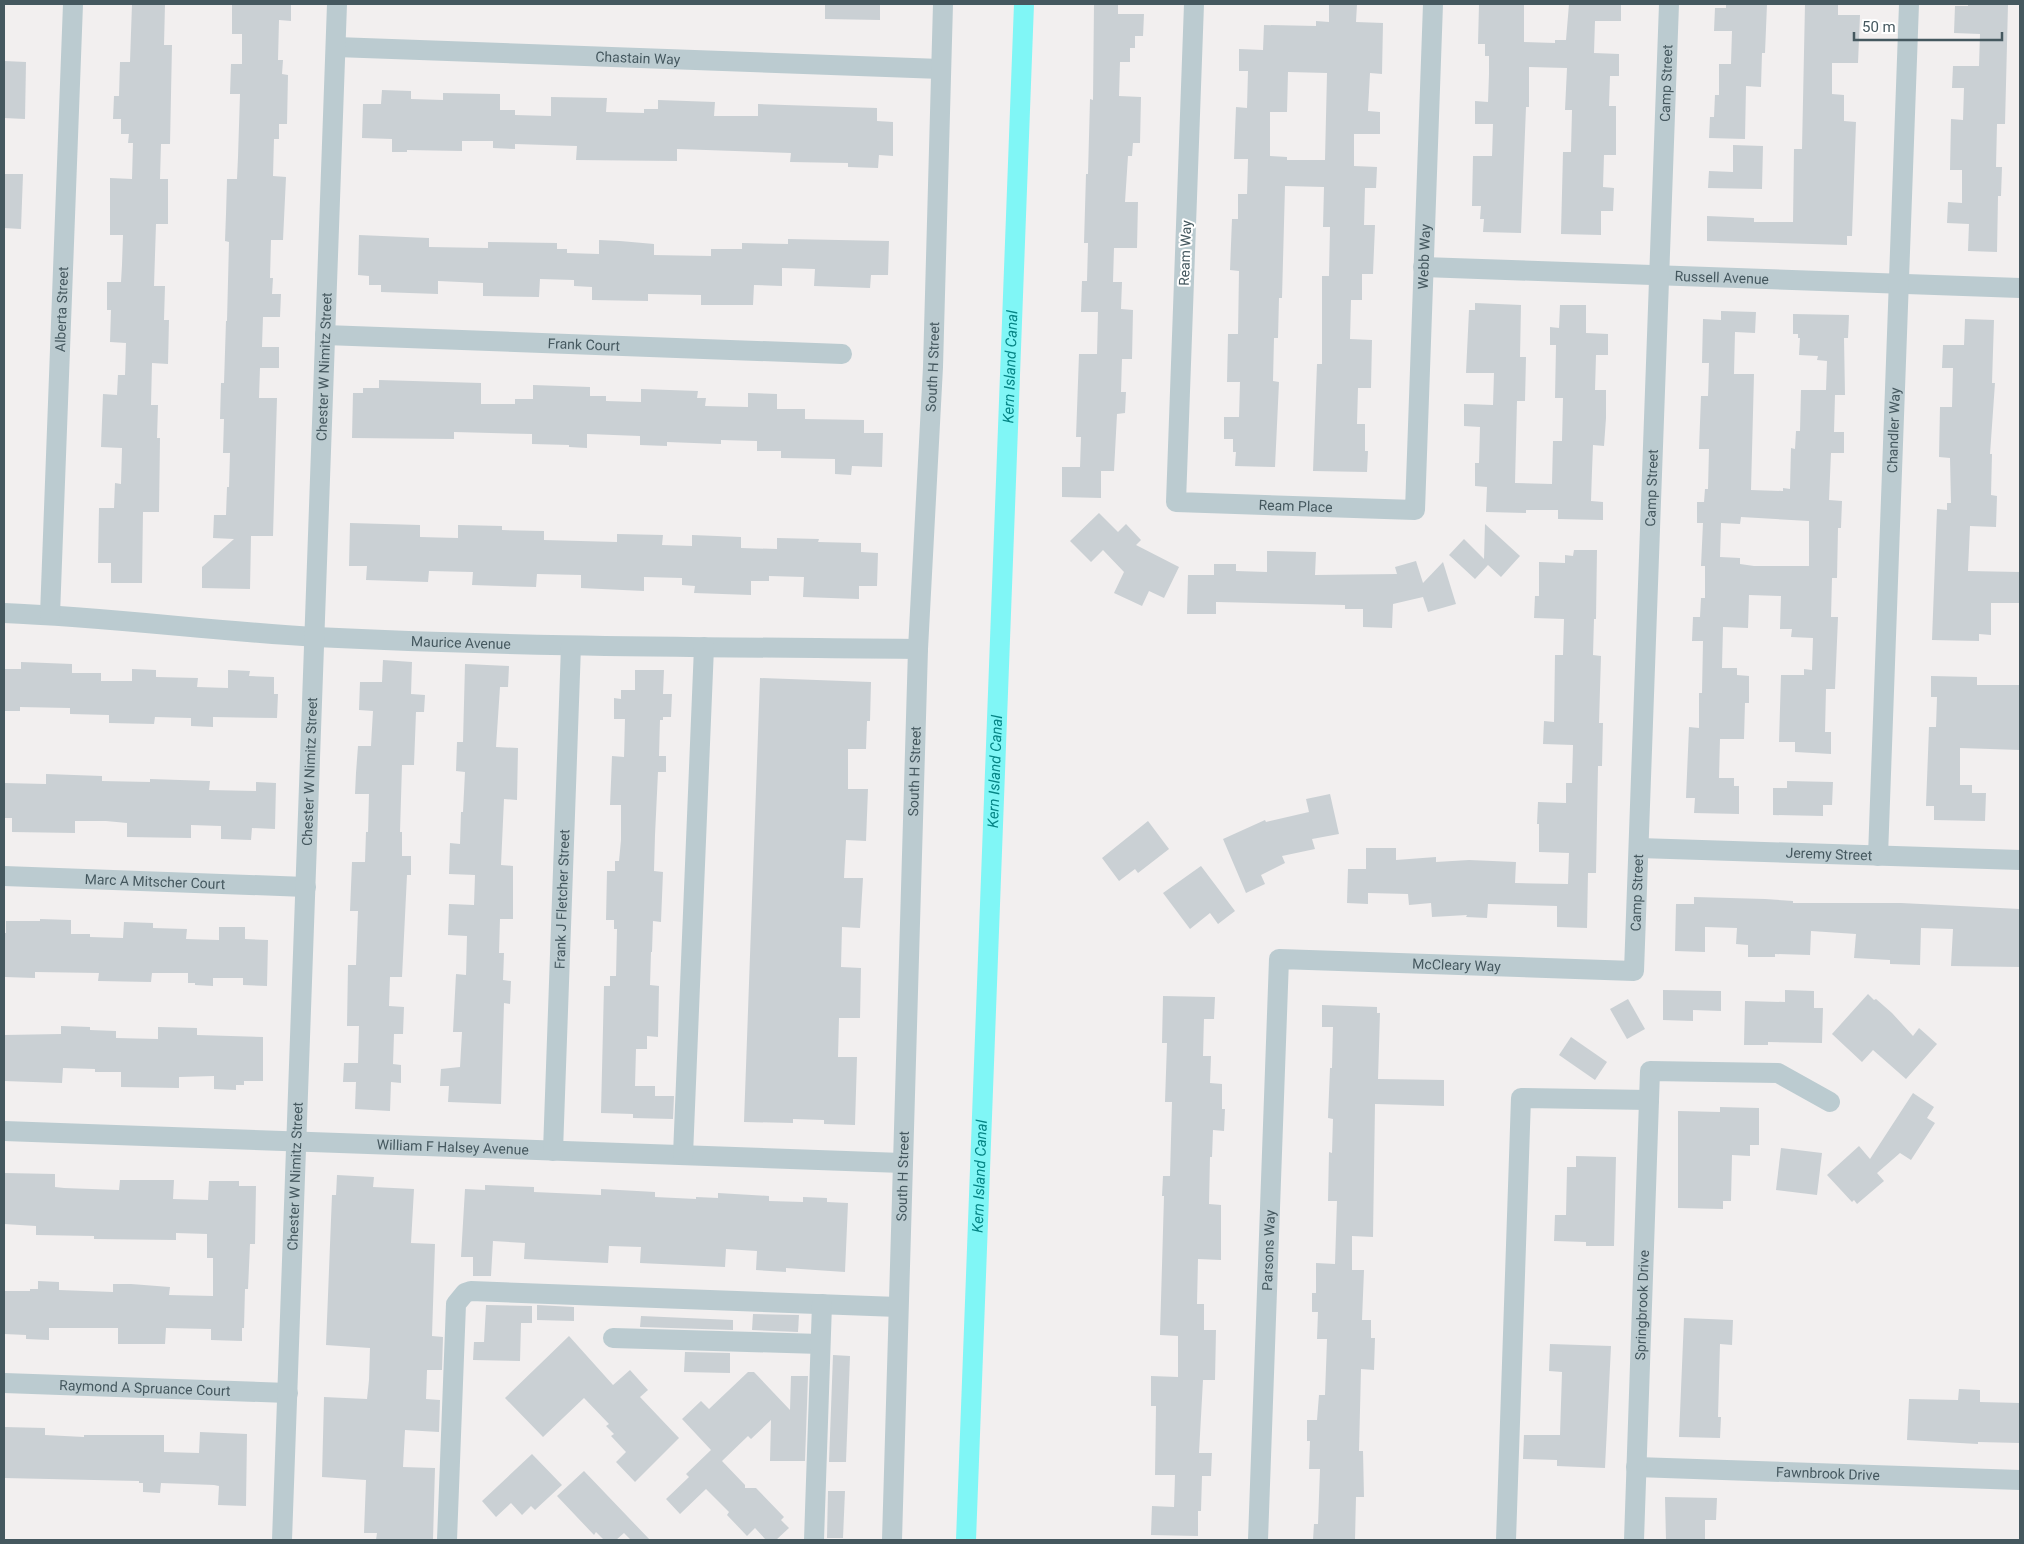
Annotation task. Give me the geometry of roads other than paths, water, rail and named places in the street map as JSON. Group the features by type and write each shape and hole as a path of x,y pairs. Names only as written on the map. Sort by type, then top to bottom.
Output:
{"street":[{"name":"Alberta Street","path":"50,615 73,4"},
{"name":"Chester W Nimitz Street","path":"282,1540 337,4"},
{"name":"South H Street","path":"892,1540 918,649 933,367 943,4"},
{"name":"Ream Way","path":"1176,502 1194,4"},
{"name":"Webb Way","path":"1414,510 1433,4"},
{"name":"Camp Street","path":"1634,971 1669,4"},
{"name":"Chandler Way","path":"1878,856 1908,4"},
{"name":"Chastain Way","path":"336,47 941,69"},
{"name":"Russell Avenue","path":"1423,267 2020,288"},
{"name":"Frank Court","path":"325,335 842,354"},
{"name":"Ream Place","path":"1176,502 1414,510"},
{"name":"Maurice Avenue","path":"4,613 315,636 571,646 918,649"},
{"name":"Frank J Fletcher Street","path":"553,1150 571,646"},
{"path":"683,1155 704,647"},
{"name":"Jeremy Street","path":"1639,848 2020,860"},
{"name":"Marc A Mitscher Court","path":"4,876 306,887"},
{"name":"McCleary Way","path":"1278,959 1634,971"},
{"name":"Parsons Way","path":"1258,1540 1278,959"},
{"name":"Springbrook Drive","path":"1634,1540 1650,1070 1778,1073 1830,1102"},
{"path":"1506,1540 1521,1098 1649,1100"},
{"name":"William F Halsey Avenue","path":"4,1131 902,1163"},
{"path":"447,1540 456,1304 465,1293 471,1290 898,1307"},
{"path":"814,1540 822,1304"},
{"path":"613,1338 820,1344"},
{"name":"Raymond A Spruance Court","path":"4,1383 288,1393"},
{"name":"Fawnbrook Drive","path":"1636,1467 2020,1480"}],"waterway":[{"name":"Kern Island Canal","path":"966,1540 1024,4"}]}
